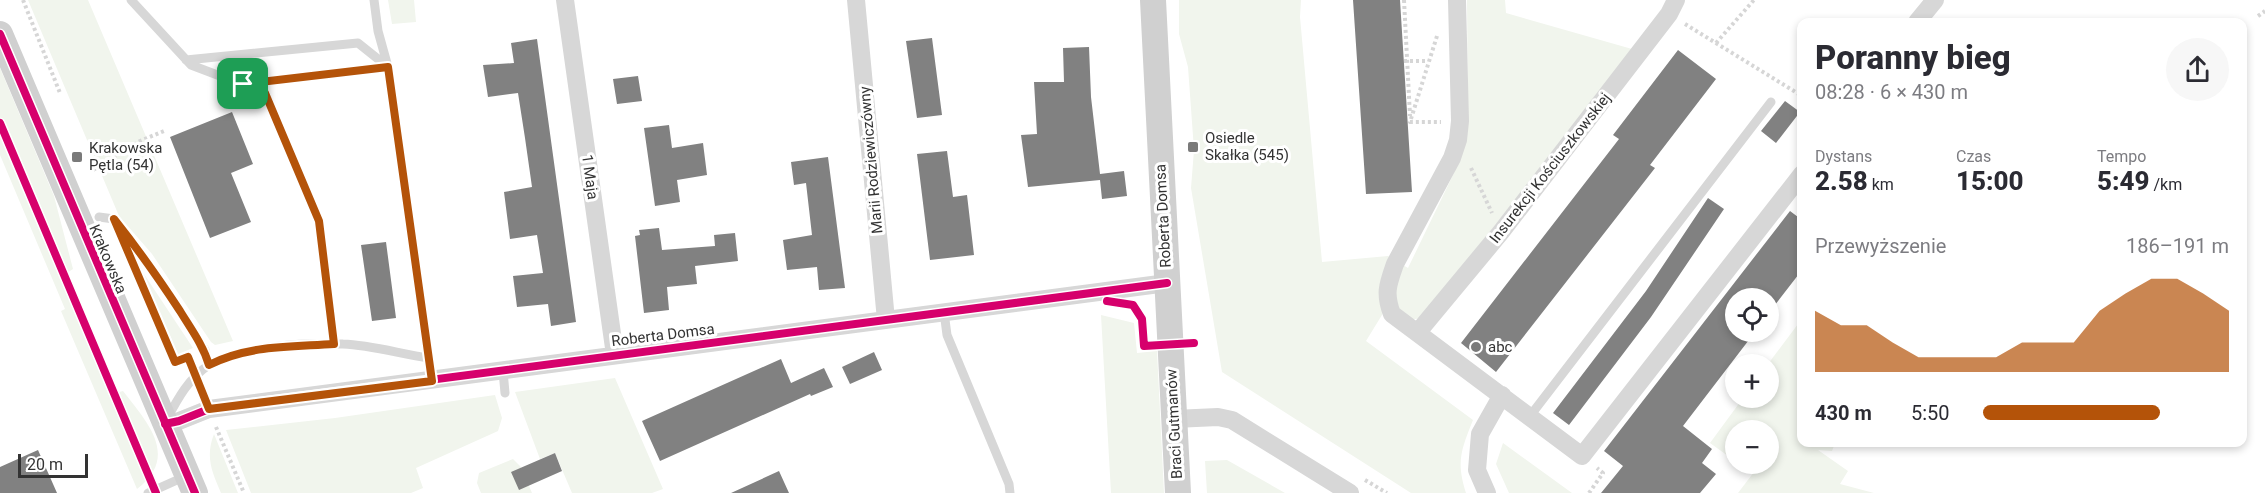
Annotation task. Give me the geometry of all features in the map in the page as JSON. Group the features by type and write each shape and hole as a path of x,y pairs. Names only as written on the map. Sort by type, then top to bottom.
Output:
{"street":[{"name":"1 Maja","path":"565,0 615,355"},
{"name":"Marii Rodziewiczówny","path":"856,0 886,320"},
{"name":"Roberta Domsa","path":"165,424 209,409 1167,282 1153,0"},
{"path":"1457,0 1460,121 1458,140 1452,158 1395,264 1386,298 1392,314 1582,456 1797,180"},
{"path":"1920,18 1935,0"},
{"name":"Insurekcji Kościuszkowskiej","path":"1418,332 1501,232 1673,7"},
{"name":"Krakowska","path":"0,34 191,484"},
{"name":"Braci Gutmanów","path":"1167,282 1178,493"},
{"path":"1487,493 1477,470 1480,434 1502,395"},
{"path":"1174,419 1218,417 1232,420 1350,493"}],"lane":[{"path":"131,0 190,65 265,93 319,221 334,344"},
{"path":"374,0 378,31 388,67 432,381"},
{"path":"186,60 358,43 388,67"},
{"path":"243,84 388,67"},
{"path":"1530,416 1771,102"},
{"path":"99,217 114,219 141,252 205,350 209,365"},
{"path":"944,312 947,335 1009,484 1010,493"},
{"path":"165,424 181,393 209,365 226,357 257,349 334,344 429,358"},
{"path":"503,371 505,393"},
{"path":"151,491 191,484"}],"path":[{"path":"23,0 60,93"},
{"path":"1404,0 1410,122"},
{"path":"1716,43 1754,0"},
{"path":"1673,7 1716,43 1797,93"},
{"path":"1410,122 1441,23 1458,24"},
{"path":"1406,61 1428,61"},
{"path":"1410,122 1460,121"},
{"path":"0,123 151,491"},
{"path":"93,170 140,141 164,131"},
{"path":"1458,140 1501,232"},
{"path":"142,285 175,362 188,357 195,377"},
{"path":"219,434 244,493"}],"shaded area":[{"path":"28,0 88,0 233,341 215,345 211,342 152,254 119,216"},
{"path":"388,0 414,0 416,22 392,24"},
{"path":"1179,0 1301,0 1300,17 1322,262 1388,256 1408,268 1454,173 1468,122 1467,0 1505,0 1506,13 1632,49 1428,312 1417,319 1404,318 1393,297 1366,341 1473,420 1461,456 1461,473 1466,493 1411,493 1222,372 1191,188 1194,150 1188,67 1179,34"},
{"path":"0,68 54,196 73,269 61,277 109,395 123,391 155,439 158,452 156,464 150,477 137,489 61,311 65,309 0,155"},
{"path":"142,271 193,348 178,354"},
{"path":"1101,315 1134,323 1137,353 1157,351 1164,493 1111,493"},
{"path":"1797,325 1797,447 1834,447 1832,451 1818,450 1848,471 1840,484 1874,493 1738,493 1752,474 1779,474 1779,420 1727,420 1736,408 1779,408 1779,354 1776,354"},
{"path":"615,378 663,489 652,493 572,493 555,453 540,459 515,392"},
{"path":"495,395 502,418 498,431 416,468 423,488 411,493 251,493 226,430 335,418"},
{"path":"1725,423 1725,454 1710,443"},
{"path":"214,434 238,493 221,493 212,471 210,450"},
{"path":"1503,443 1572,493 1509,493 1496,464"},
{"path":"513,459 521,467 532,493 481,493 477,483 479,473"},
{"path":"1227,460 1285,493 1207,493 1205,461"}],"building":[{"path":"1353,0 1400,0 1412,192 1366,194"},
{"path":"932,38 942,115 917,118 906,41"},
{"path":"537,39 576,322 551,326 548,304 517,307 513,276 543,273 537,235 510,239 504,192 532,187 518,93 488,97 483,65 514,63 511,43"},
{"path":"1089,47 1091,97 1100,174 1124,171 1127,196 1102,199 1100,180 1028,187 1021,135 1037,134 1034,82 1064,82 1063,48"},
{"path":"1678,50 1716,79 1650,165 1655,168 1496,372 1461,343 1619,139 1613,135"},
{"path":"638,76 642,101 617,104 613,79"},
{"path":"1785,101 1797,110 1797,116 1776,143 1761,131"},
{"path":"232,112 253,164 231,173 251,222 210,238 170,137"},
{"path":"669,125 672,148 703,143 707,175 677,180 680,202 655,206 644,128"},
{"path":"947,151 953,197 967,195 974,255 930,260 917,154"},
{"path":"828,157 845,288 819,290 817,267 787,270 783,240 812,235 806,183 794,185 791,162"},
{"path":"1708,198 1724,209 1651,317 1569,425 1553,413 1646,291"},
{"path":"1790,211 1797,216 1797,276 1779,300 1779,288 1730,288"},
{"path":"659,228 662,250 715,246 714,235 735,233 738,261 695,266 697,284 667,287 669,310 644,313 635,236 640,235 639,230"},
{"path":"386,242 396,318 372,321 361,245"},
{"path":"1725,295 1725,342 1747,342 1738,354 1725,354 1725,371 1683,426 1712,449 1702,463 1716,474 1700,493 1601,493 1623,466 1604,451"},
{"path":"874,352 882,370 850,384 842,367"},
{"path":"781,359 791,383 824,368 833,387 811,396 810,394 660,461 642,421"},
{"path":"38,450 57,493 0,493 0,467"},
{"path":"555,453 562,471 519,490 511,472"},
{"path":"779,471 789,493 731,493"}],"cycle path":[{"path":"0,34 195,493"},
{"path":"0,123 156,493"},
{"path":"165,424 209,409 1167,283"},
{"path":"1107,301 1133,305 1142,319 1144,346 1194,343"}],"place":[{"name":"Osiedle Skałka (545)","path":"1193,147"},
{"name":"Krakowska Pętla (54)","path":"77,157"},
{"name":"abc","path":"1476,347"}],"route":[{"path":"388,67 432,381 209,409 188,357 175,362 114,219 141,252 205,350 209,365 226,357 257,349 334,344 319,221 265,93 243,84 388,67"}]}
